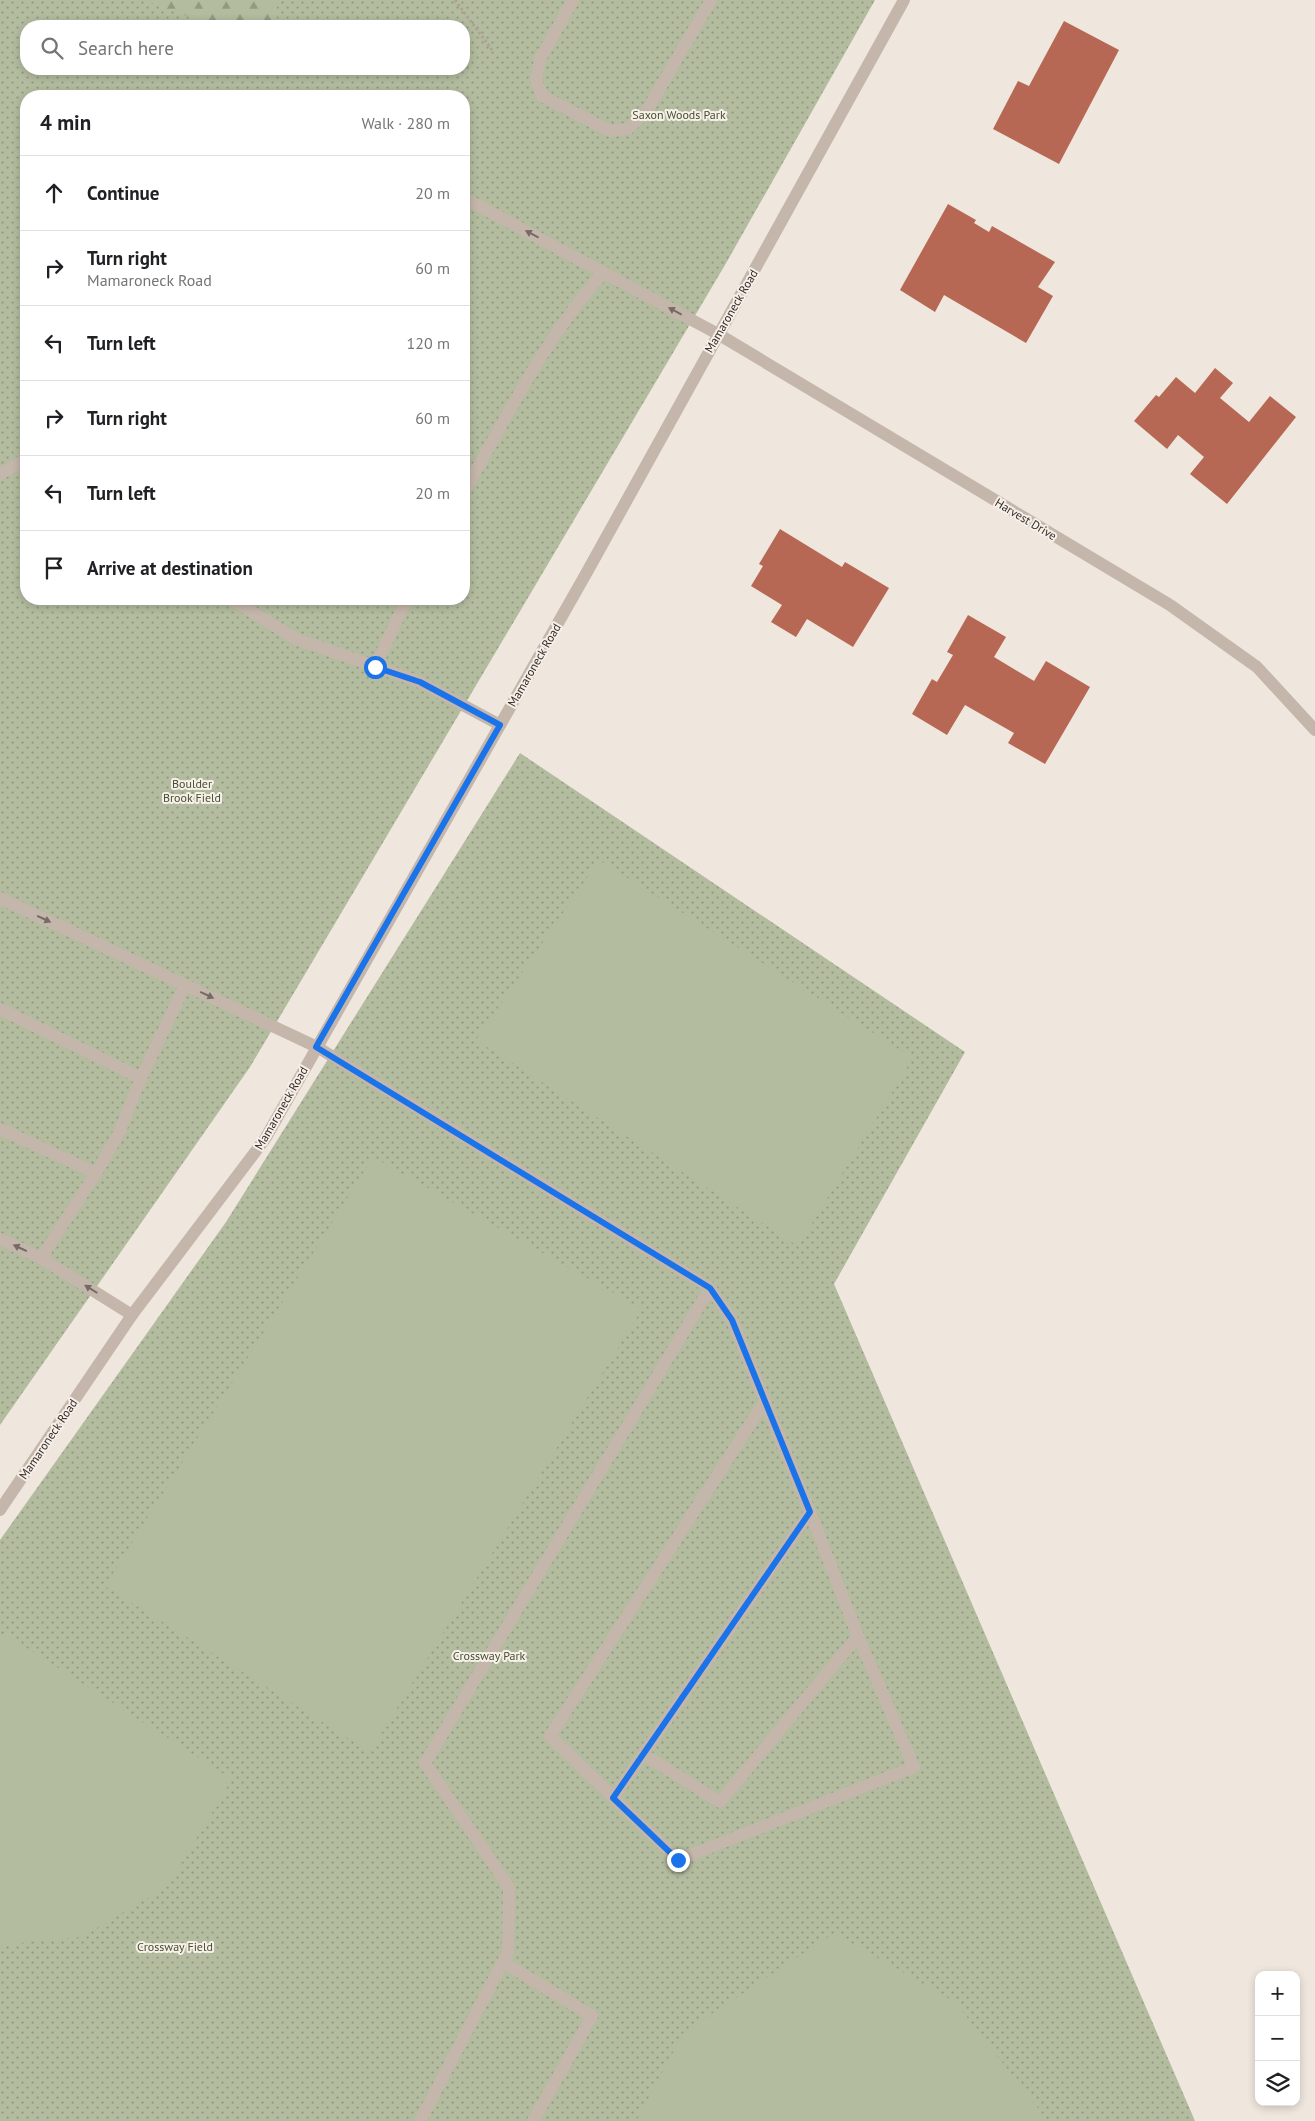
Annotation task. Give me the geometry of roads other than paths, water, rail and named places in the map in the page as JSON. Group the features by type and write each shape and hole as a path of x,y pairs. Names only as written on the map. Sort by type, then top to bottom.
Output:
{"street":[{"path":"573,0 540,59 536,80 542,96 610,131 628,129 646,112 711,0"},
{"name":"Mamaroneck Road","path":"0,1510 132,1315 265,1139 588,572 718,334 805,183 904,0"},
{"name":"Harvest Drive","path":"470,201 718,334 1170,605 1257,667 1315,730"},
{"path":"470,482 552,338 582,296 604,272"},
{"path":"0,474 20,463"},
{"path":"241,605 296,639 420,682 500,725"},
{"path":"375,667 404,605"},
{"path":"0,898 316,1047 710,1288 732,1320 765,1401 810,1512 858,1636 914,1767 678,1860 550,1736 765,1401"},
{"path":"41,1258 96,1174 119,1134 141,1078 185,985"},
{"path":"0,1009 141,1078"},
{"path":"0,1129 96,1174"},
{"path":"0,1239 41,1258 132,1315"},
{"path":"420,2121 505,1957 509,1887 425,1764 710,1288"},
{"path":"613,1798 810,1512"},
{"path":"643,1754 720,1802 858,1636"},
{"path":"505,1957 592,2016 533,2121"}],"park label":[{"name":"Saxon Woods Park","path":"679,114"},
{"name":"Boulder Brook Field","path":"192,790"},
{"name":"Crossway Park","path":"489,1655"},
{"name":"Crossway Field","path":"175,1946"}]}
